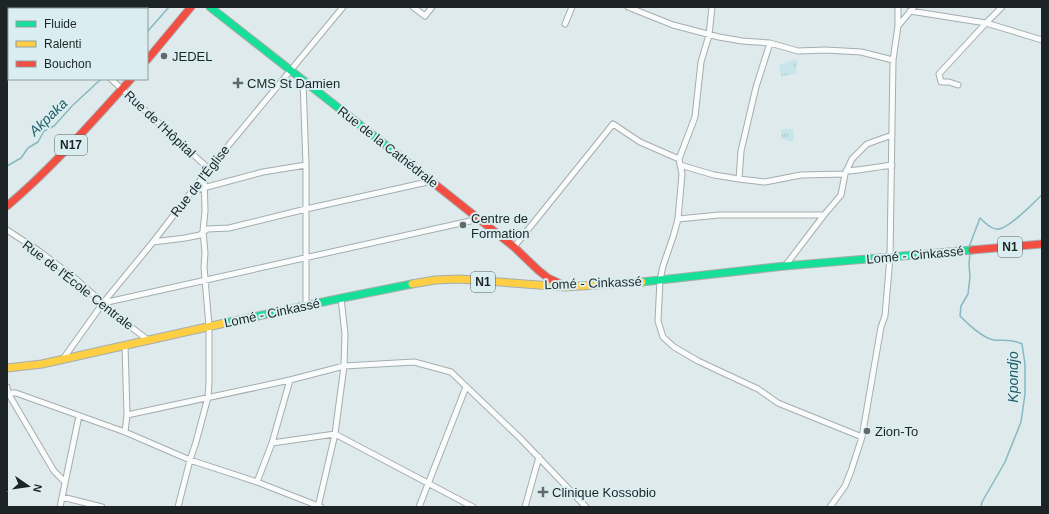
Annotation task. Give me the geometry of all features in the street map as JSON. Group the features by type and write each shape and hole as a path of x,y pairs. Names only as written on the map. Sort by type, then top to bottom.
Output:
{"main road":[{"path":"148,59 191,7"},
{"name":"Rue de la Cathédrale","path":"210,7 432,181 514,247 548,278 566,287"},
{"name":"N17","path":"7,206 60,157 130,80"},
{"name":"Lomé - Cinkassé","path":"7,368 28,366 62,359 209,326 400,286 446,279 566,287 660,280 785,266 1042,244"}],"street":[{"path":"23,7 27,8"},
{"name":"Rue de l'Église","path":"62,359 103,303 153,242 204,175 343,7"},
{"path":"413,7 425,16 432,7"},
{"path":"565,24 572,7"},
{"path":"628,7 673,25 709,35 742,41 770,43 798,51 826,50 861,52 893,60"},
{"path":"712,7 709,35 702,62 695,117 680,162 682,174 679,194 678,219 660,280 658,321 663,337 674,347 698,361 758,389 778,403 862,437"},
{"path":"830,507 849,476 862,437 881,327 885,316 890,257 893,60 898,26 898,7"},
{"path":"898,26 914,7"},
{"path":"958,85 949,82 941,82 939,74 1002,7"},
{"path":"910,11 986,23 1042,40"},
{"path":"739,179 741,151 756,87 770,43"},
{"name":"Rue de l'Hôpital","path":"111,80 123,89 209,169"},
{"path":"303,81 306,165 306,306"},
{"path":"514,247 613,124 640,142 680,162 714,175 739,179 765,182 801,175 846,173 864,168 872,169 892,165"},
{"path":"785,266 841,195 846,173 852,159 867,144 892,135"},
{"path":"192,191 263,172 306,165"},
{"path":"178,507 208,397 209,326 204,267 204,175"},
{"path":"153,242 200,236 206,229 229,228 432,181"},
{"path":"678,219 719,215 824,215"},
{"path":"103,303 479,219"},
{"name":"Rue de l'École Centrale","path":"7,230 45,256 76,280 110,311 149,340"},
{"path":"8,393 16,393 125,432 190,460 257,482 319,507 335,434 344,366 345,334 341,298"},
{"path":"125,345 127,416 125,432"},
{"path":"127,416 290,380 344,366 414,362 451,372 521,439 586,507"},
{"path":"257,482 272,443 290,380"},
{"path":"7,387 8,393 54,471 65,482"},
{"path":"419,507 466,387"},
{"path":"60,507 79,416"},
{"path":"272,443 335,434 472,507"},
{"path":"525,507 539,458"},
{"path":"62,496 102,507"}],"green space":[{"path":"797,59 796,74 781,76 779,65"},
{"path":"782,129 793,129 794,139 792,142 781,138"}],"waterway":[{"name":"Akpaka","path":"148,31 169,7"},
{"name":"Akpaka","path":"7,166 21,158 28,148 38,142 44,131 54,126 72,106 100,80"},
{"name":"Kpondjo","path":"969,247 980,218 989,226 999,229 1010,224 1042,195"},
{"name":"Kpondjo","path":"970,253 968,294 961,306 960,316 989,339 1018,342 1022,344 1025,364 1025,394 1021,422 1005,462 982,502 981,507"}],"traffic: fast":[{"path":"210,7 397,154"},
{"path":"642,282 785,266 972,250"},
{"path":"225,323 412,284"}],"traffic: slow":[{"path":"412,284 435,280 459,279 566,287 642,282"},
{"path":"7,368 42,364 225,323"}],"traffic: jam":[{"path":"148,59 191,7"},
{"path":"7,206 55,161 130,80"},
{"path":"397,154 514,247 548,278 563,285"},
{"path":"972,250 1042,244"}],"place":[{"name":"JEDEL","path":"164,56"},
{"name":"CMS St Damien","path":"238,83"},
{"name":"Centre de Formation","path":"463,225"},
{"name":"Zion-To","path":"867,431"},
{"name":"Clinique Kossobio","path":"543,492"}]}
